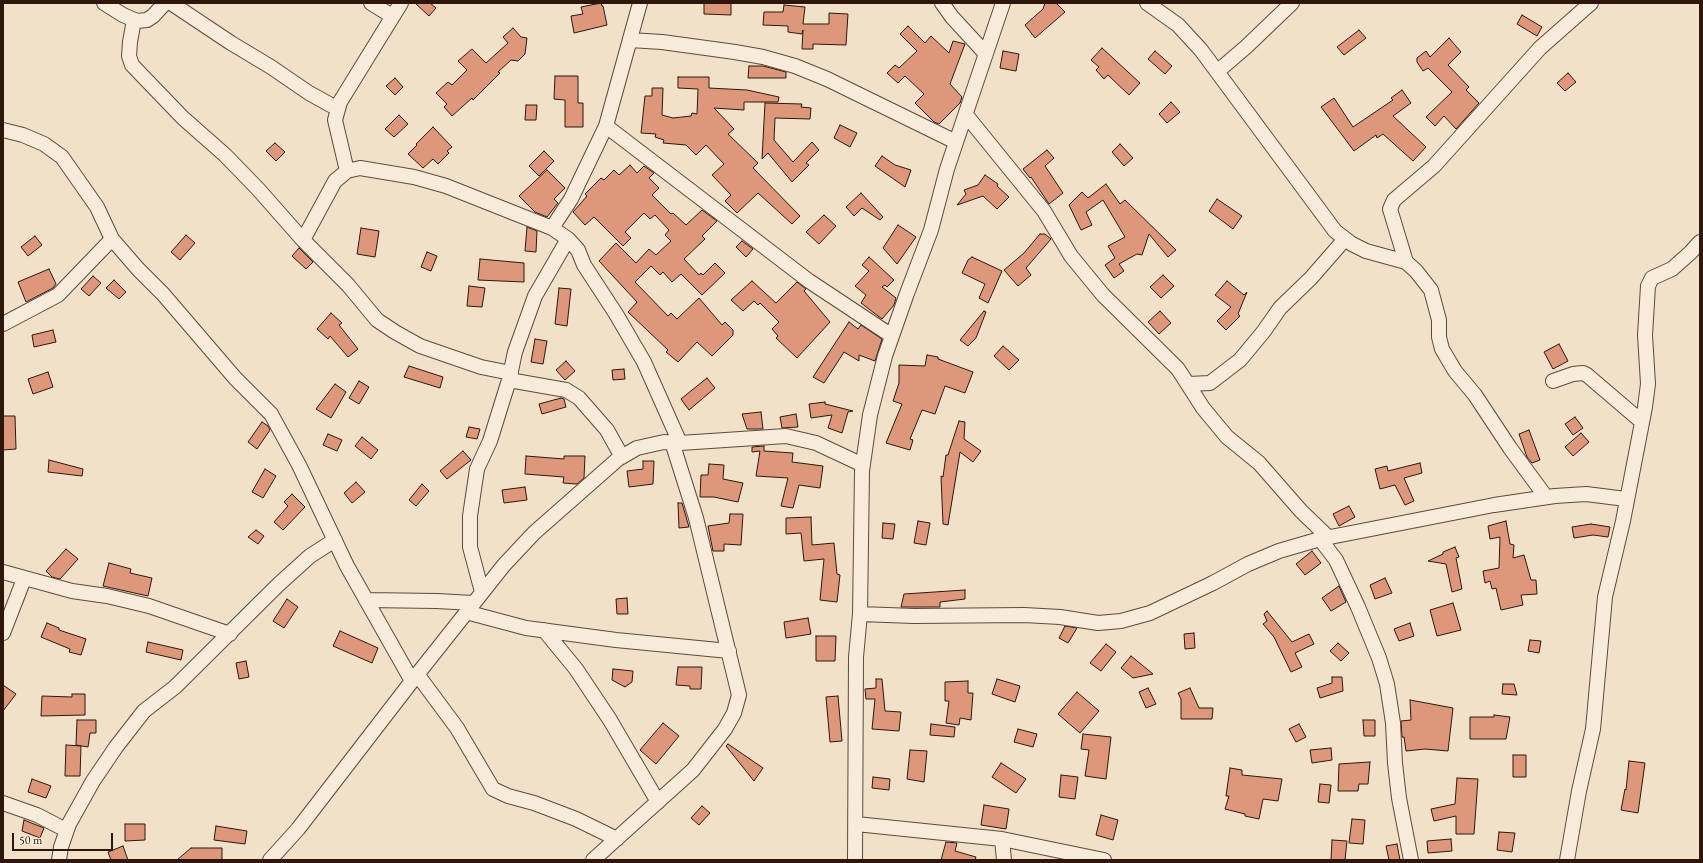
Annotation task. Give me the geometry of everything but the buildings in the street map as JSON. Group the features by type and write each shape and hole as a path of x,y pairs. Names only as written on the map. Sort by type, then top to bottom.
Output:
{"street":[{"path":"104,3 134,20 147,20 153,16 165,3"},
{"path":"171,3 309,93 338,109"},
{"path":"371,3 392,16"},
{"path":"347,171 335,120 340,102 401,3"},
{"path":"942,3 952,17 986,54"},
{"path":"856,860 856,657 860,614 863,465 870,415 892,336 931,230 947,169 1003,3"},
{"path":"1147,3 1178,25 1201,50 1335,231 1345,239 1366,251 1406,262 1416,271 1432,290 1439,320 1439,337 1442,350 1455,371 1475,395 1510,448 1546,498"},
{"path":"1218,71 1246,47 1292,3"},
{"path":"1406,262 1390,209 1394,200 1434,166 1540,48 1591,3"},
{"path":"552,228 574,193 606,126 630,40 638,5"},
{"path":"134,20 129,56 132,65 183,118 225,155 258,189 303,240 348,286 377,320 420,346 441,354 510,377 566,390 579,398 608,430 622,457"},
{"path":"630,40 662,42 735,52 764,57 795,66 848,88 956,142"},
{"path":"966,115 1044,211 1075,262 1103,295 1178,369 1203,408 1227,437 1259,463 1324,538 1358,607 1379,658 1387,684 1393,722 1395,763 1399,798 1412,860"},
{"path":"606,126 809,281 892,336"},
{"path":"3,130 23,135 44,144 62,158 97,207 112,239 138,269 163,294 235,378 271,414 299,465 347,566 366,600 414,677 457,728 492,789 576,819 616,839"},
{"path":"303,240 335,181 347,171 360,168 414,177 446,186 552,228 568,239 578,250 584,265 616,314 644,362 676,443 696,518 739,695 734,713 725,729 701,760 658,802 593,860"},
{"path":"3,324 58,295 112,239"},
{"path":"474,603 470,546 470,516 477,469 490,441 510,377 515,352 535,296 568,239"},
{"path":"1188,384 1210,383 1240,360 1280,308 1311,278 1345,239"},
{"path":"1567,860 1579,791 1593,729 1605,597 1642,422 1648,384 1645,335 1646,295 1649,282 1652,278 1664,273 1678,264 1700,242"},
{"path":"1553,381 1573,374 1587,375 1642,422"},
{"path":"270,860 298,829 414,677 504,564 534,532 583,488 622,457 637,448 664,442 676,443 786,436 816,443 863,465"},
{"path":"860,614 914,616 1024,615 1060,617 1098,622 1121,621 1150,613 1213,583 1248,564 1279,551 1324,538 1494,505 1546,498 1586,494 1626,500"},
{"path":"59,860 60,847 66,830 93,780 144,711 175,687 230,634 278,584 310,556 335,540"},
{"path":"3,572 72,591 107,596 149,606 230,634"},
{"path":"3,633 24,579"},
{"path":"366,600 474,603 526,628 654,644 728,651"},
{"path":"544,630 576,670 610,720 658,802"},
{"path":"3,803 37,815 66,830"},
{"path":"856,824 1002,839 1104,860"},
{"path":"1002,839 1004,860"}]}
